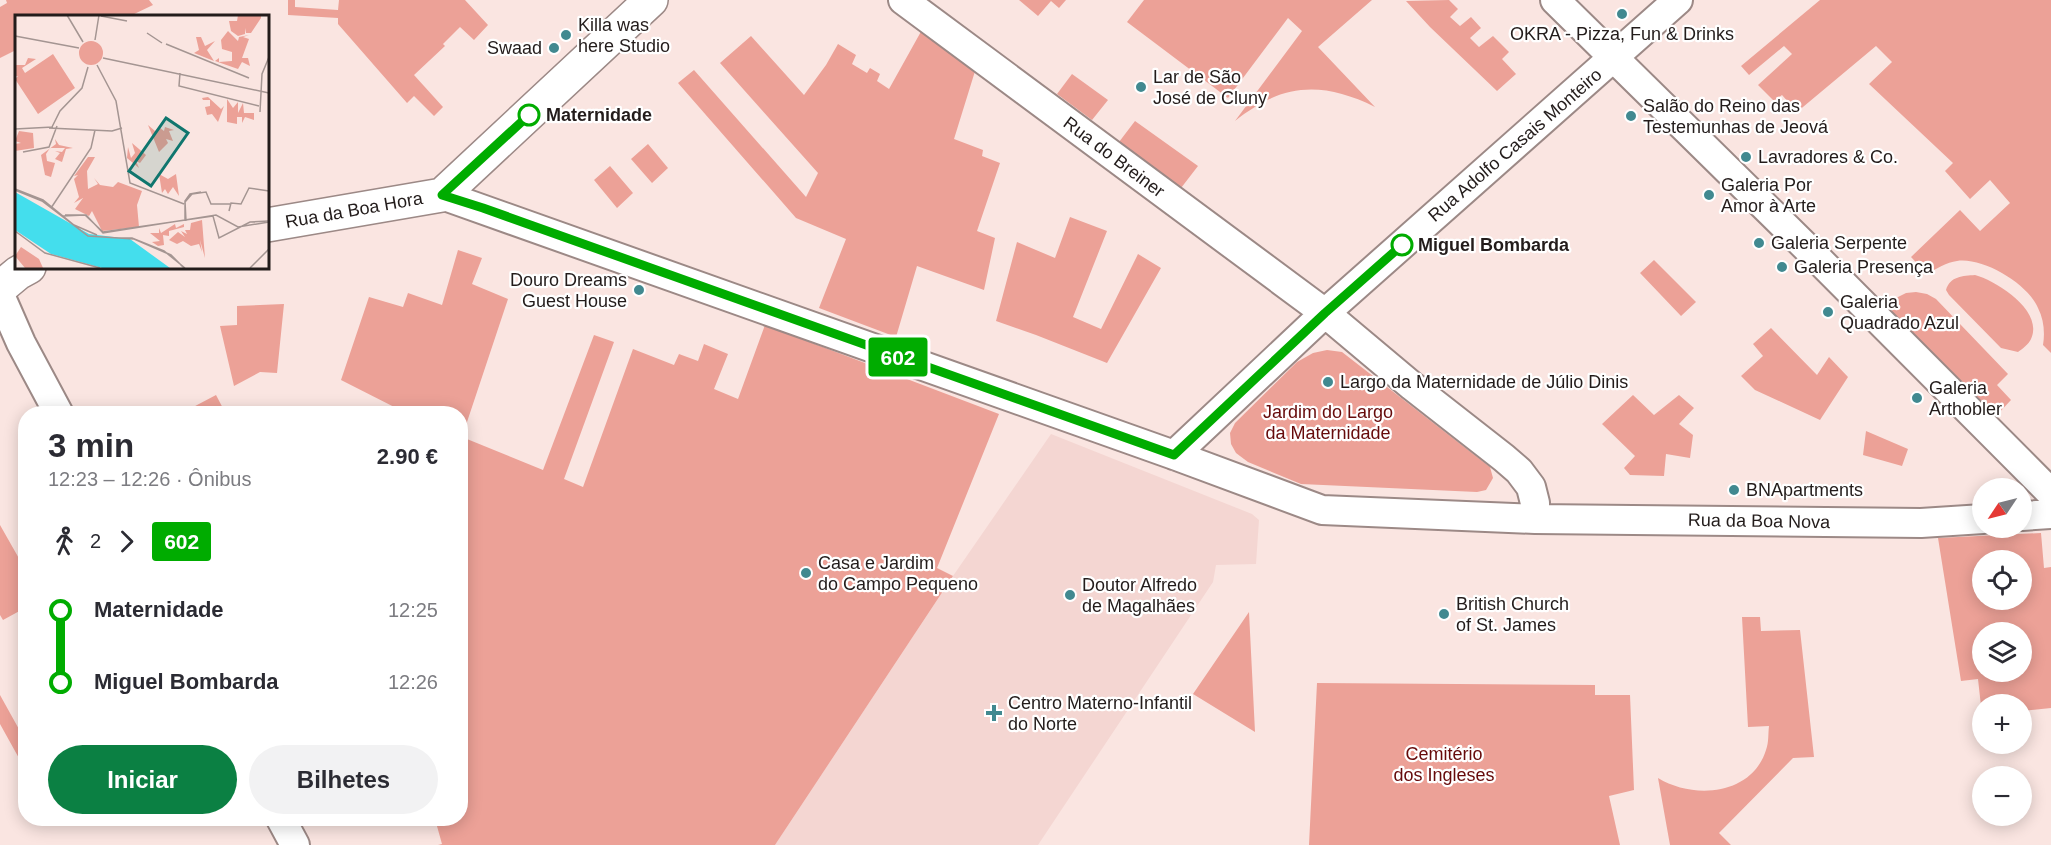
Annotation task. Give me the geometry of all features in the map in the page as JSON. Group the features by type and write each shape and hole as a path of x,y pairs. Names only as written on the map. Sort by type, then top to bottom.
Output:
{"street":[{"path":"651,0 442,195 1174,455 1322,510 1535,519 1535,503 1531,486 1519,471 1325,313 1174,455"},
{"name":"Rua do Breiner","path":"903,0 1325,313"},
{"path":"1555,0 2051,493"},
{"name":"Rua Adolfo Casais Monteiro","path":"1325,313 1678,0"},
{"name":"Rua da Boa Hora","path":"268,225 442,195"},
{"path":"0,288 28,268"},
{"path":"0,294 21,343 55,406"},
{"path":"2032,515 2051,514"},
{"name":"Rua da Boa Nova","path":"1535,519 1921,523 1972,520"},
{"path":"285,826 295,845"}],"shaded area":[{"name":"Centro Materno-Infantil do Norte","path":"1051,434 1252,514 1259,520 1256,564 1216,565 1213,582 1038,845 775,845 953,576"}],"green space":[{"path":"6,0 149,0 153,5 132,15 15,15 15,50 0,58 0,7 7,3"},
{"path":"288,0 295,0 295,7 338,10 339,0 465,0 488,25 474,40 460,27 443,44 445,46 414,75 443,107 434,116 414,96 407,103 338,24 338,18 288,15"},
{"path":"1019,0 1066,0 1059,8 1051,1 1038,16"},
{"path":"1144,0 1372,0 1318,47 1375,107 1337,93 1303,90 1269,99 1235,121 1302,31 1288,18 1228,98 1127,22"},
{"path":"1449,0 1458,9 1450,17 1460,26 1471,17 1481,28 1470,38 1479,47 1493,36 1509,52 1502,59 1516,74 1497,91 1406,1"},
{"path":"1820,0 2051,0 2051,353 2043,345 2044,326 2033,299 2004,274 1979,263 1957,261 1927,274 1911,257 1960,210 1980,231 2010,203 1990,180 1970,199 1945,171 1953,163 1869,84 1892,62 1876,46 1797,112 1782,95 1774,101 1758,85 1792,54 1784,46 1749,75 1741,66"},
{"path":"923,28 976,68 954,139 983,150 982,156 1000,163 977,231 995,238 984,290 917,266 896,337 819,308 846,239 796,218 678,83 694,70 806,197 818,173 720,63 751,36 804,95 838,44 856,55 852,64 867,73 870,68 880,74 877,81 889,89"},
{"path":"1072,74 1108,100 1092,120 1057,94"},
{"path":"1135,121 1198,166 1181,188 1119,142"},
{"path":"648,144 668,168 652,183 631,159"},
{"path":"610,166 633,193 617,208 594,180"},
{"path":"1070,217 1107,231 1073,317 1101,329 1138,254 1161,268 1107,363 996,321 1017,242 1055,258"},
{"path":"458,250 482,258 472,284 508,299 468,419 468,406 392,406 341,380 369,297 403,307 408,293 442,305"},
{"path":"1654,260 1696,302 1681,316 1640,273"},
{"path":"1975,275 2006,291 2025,308 2031,318 2033,328 2031,339 2018,352 2001,348 1946,290 1954,279"},
{"path":"1916,292 1936,299 2008,374 1997,385 2011,400 1996,416 1884,304 1906,293"},
{"path":"284,304 277,373 260,372 234,386 220,326 237,325 237,306"},
{"path":"765,325 999,414 937,568 953,576 775,845 438,845 442,844 437,826 468,826 468,439 543,470 594,335 614,342 564,479 583,487 633,349 674,365 679,354 698,361 704,344 728,354 714,389 738,399"},
{"path":"1771,328 1817,375 1829,357 1848,377 1820,420 1755,390 1741,376 1763,356 1753,344"},
{"name":"Jardim do Largo da Maternidade","path":"1327,350 1342,352 1490,467 1493,478 1486,490 1477,492 1301,484 1248,462 1236,453 1231,444 1230,433 1235,423 1297,362 1313,353"},
{"path":"216,395 222,406 195,406"},
{"path":"1633,395 1654,415 1679,395 1694,408 1679,424 1693,435 1690,458 1666,454 1664,476 1630,475 1624,468 1635,456 1602,424"},
{"path":"1866,431 1908,449 1902,466 1863,455"},
{"path":"0,525 18,557 18,612 3,620 0,615"},
{"path":"2032,533 2041,533 2044,568 2051,567 2051,708 2032,710 2032,694 1980,694 1978,682 2032,682 2032,622 1972,622 1972,680 1961,681 1938,538 2032,538"},
{"path":"1249,612 1255,732 1193,694"},
{"path":"1742,617 1760,617 1761,631 1800,630 1814,757 1793,758 1719,833 1731,845 1670,845 1658,778 1688,789 1704,791 1720,789 1748,776 1759,765 1767,747 1769,726 1748,727"},
{"name":"Cemitério dos Ingleses","path":"1317,683 1595,685 1595,695 1630,695 1634,790 1609,796 1620,845 1309,845"},
{"path":"0,695 18,727 18,756 0,724"}],"bus line":[{"name":"602","path":"529,115 442,195 1174,455 1325,313 1402,245"}],"place":[{"name":"OKRA - Pizza, Fun & Drinks","path":"1622,14"},
{"name":"Killa was here Studio","path":"566,35"},
{"name":"Swaad","path":"554,48"},
{"name":"Lar de São José de Cluny","path":"1141,87"},
{"name":"Maternidade","path":"529,115"},
{"name":"Salão do Reino das Testemunhas de Jeová","path":"1631,116"},
{"name":"Lavradores & Co.","path":"1746,157"},
{"name":"Galeria Por Amor à Arte","path":"1709,195"},
{"name":"Galeria Serpente","path":"1759,243"},
{"name":"Miguel Bombarda","path":"1402,245"},
{"name":"Galeria Presença","path":"1782,267"},
{"name":"Douro Dreams Guest House","path":"639,290"},
{"name":"Galeria Quadrado Azul","path":"1828,312"},
{"name":"Largo da Maternidade de Júlio Dinis","path":"1328,382"},
{"name":"Galeria Arthobler","path":"1917,398"},
{"name":"BNApartments","path":"1734,490"},
{"name":"Casa e Jardim do Campo Pequeno","path":"806,573"},
{"name":"Doutor Alfredo de Magalhães","path":"1070,595"},
{"name":"British Church of St. James","path":"1444,614"},
{"name":"Centro Materno-Infantil do Norte","path":"994,713"}]}
